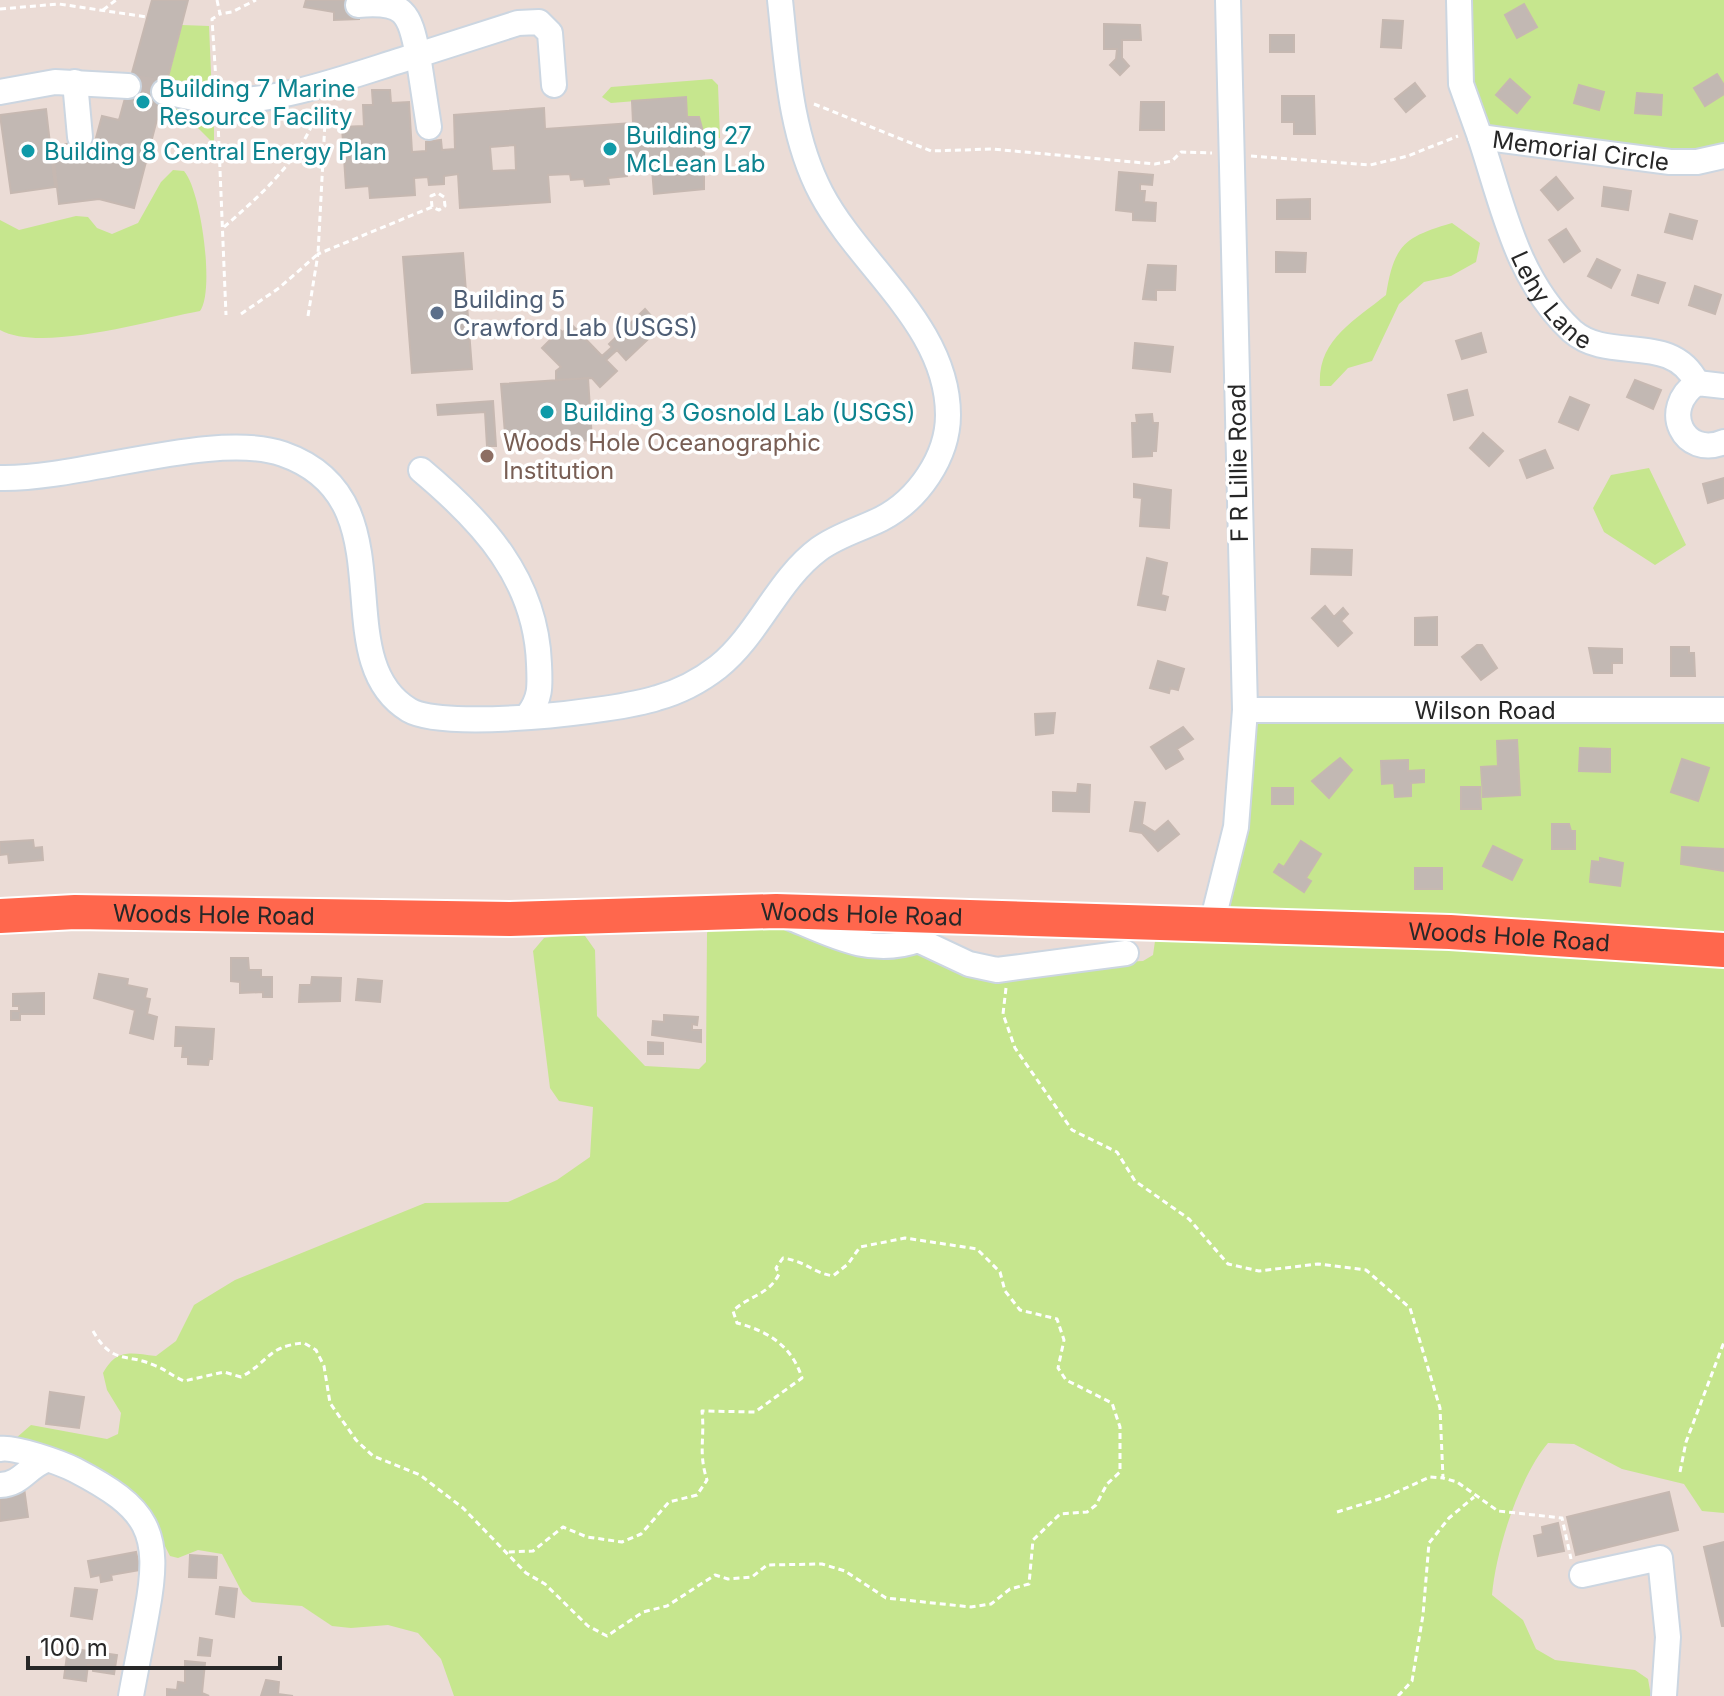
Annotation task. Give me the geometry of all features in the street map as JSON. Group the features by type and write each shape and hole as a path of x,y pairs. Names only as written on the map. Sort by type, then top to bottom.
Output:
{"highway":[{"name":"Woods Hole Road","path":"0,916 75,912 529,919 776,911 1450,932 1724,950"}],"street":[{"path":"0,478 37,477 240,447 260,448 298,460 331,486 349,510 359,551 372,654 383,682 399,701 420,714 440,719 528,715 642,702 673,693 705,676 737,648 804,561 833,540 880,520 906,502 941,451 948,408 937,358 923,333 853,242 822,194 800,139 780,0"},
{"name":"F R Lillie Road","path":"1212,923 1236,827 1245,710 1229,155 1228,0"},
{"name":"Memorial Circle","path":"1459,0 1461,84 1478,133 1670,162 1697,162 1724,156"},
{"path":"358,5 391,4 411,21 429,127"},
{"path":"164,92 217,101 248,98 327,81 518,23 539,22 550,33 554,85"},
{"path":"0,92 29,85 75,82 128,86"},
{"path":"75,82 80,137"},
{"name":"Lehy Lane","path":"1478,133 1504,223 1540,291 1573,332 1604,344 1668,354 1683,363 1697,383"},
{"path":"1724,386 1697,383 1679,403 1678,424 1684,434 1702,445 1724,442"},
{"path":"421,470 456,500 489,536 529,600 538,637 540,699 528,715"},
{"name":"Wilson Road","path":"1245,710 1724,710"},
{"path":"776,911 853,944 901,946 918,940 953,916"},
{"path":"918,940 969,964 997,970 1126,953"},
{"path":"0,1449 15,1448 69,1467 124,1500 140,1518 151,1541 155,1569 131,1696"},
{"path":"0,1485 19,1481 36,1463 46,1460"},
{"path":"1582,1575 1660,1558 1668,1637 1664,1696"}],"path":[{"path":"103,10 116,0"},
{"path":"217,0 220,14"},
{"path":"226,315 212,19 256,0"},
{"path":"0,9 52,2 147,17"},
{"path":"224,227 261,195 290,161 317,113 327,81"},
{"path":"308,316 318,254 327,81"},
{"path":"791,92 829,113 931,151 992,149 1155,164 1172,161 1181,152 1370,165 1478,133"},
{"path":"241,314 279,288 318,254 432,207 442,208 444,197 438,193 431,196 432,207"},
{"path":"997,970 1006,988 1003,1014 1015,1048 1072,1130 1117,1152 1135,1181 1189,1219 1228,1264 1259,1271 1318,1264 1366,1270 1410,1308 1440,1408 1443,1478"},
{"path":"93,1331 104,1350 126,1360 154,1365 184,1381 204,1380 224,1372 241,1377 257,1368 266,1354 277,1348 304,1343 316,1350 324,1366 330,1403 356,1440 373,1456 420,1475 463,1508 507,1552 588,1626 607,1636 643,1612 667,1606 715,1575 728,1579 752,1577 767,1565 822,1564 857,1577 886,1598 971,1607 991,1604 1010,1589 1029,1584 1033,1540 1043,1529 1060,1514 1087,1512 1096,1505 1107,1484 1120,1472 1120,1427 1112,1403 1066,1380 1058,1368 1064,1340 1057,1319 1020,1310 1005,1291 1000,1272 977,1249 905,1238 885,1241 860,1247 848,1264 833,1276 816,1273 806,1262 783,1258 776,1268 779,1274 773,1288 740,1303 733,1311 737,1323 774,1337 798,1365 802,1378 755,1412 702,1411 705,1433 699,1447 707,1480 697,1495 669,1502 641,1534 622,1542 587,1537 563,1527 533,1551 507,1552"},
{"path":"1680,1472 1686,1442 1724,1342"},
{"path":"1337,1512 1386,1497 1430,1477 1443,1478 1457,1482 1498,1511 1562,1518 1571,1560 1582,1575"},
{"path":"1398,1696 1412,1681 1423,1615 1429,1543 1449,1518 1475,1496"}],"green space":[{"path":"1468,0 1724,0 1724,148 1690,156 1485,126 1465,68"},
{"path":"182,25 209,26 212,96 166,87"},
{"path":"712,79 718,85 720,138 704,140 687,117 686,97 611,103 602,97 611,87"},
{"path":"163,95 214,107 214,144 187,117 160,109"},
{"path":"173,170 184,171 196,198 200,218 206,283 200,311 69,336 19,336 0,330 0,220 19,230 76,216 88,217 97,228 112,234 138,223 161,182"},
{"path":"1452,223 1480,243 1476,262 1451,276 1424,282 1399,304 1372,361 1348,368 1331,386 1320,386 1321,370 1331,344 1350,323 1386,295 1393,265 1404,246 1423,233"},
{"path":"1649,468 1686,545 1655,565 1604,532 1593,508 1611,475"},
{"path":"1724,719 1724,937 1233,910 1226,901 1254,727 1260,720"},
{"path":"711,926 797,928 856,955 888,960 918,952 963,971 1143,961 1153,955 1155,941 1160,936 1318,938 1724,967 1724,1513 1702,1511 1684,1484 1622,1469 1574,1444 1548,1443 1537,1457 1511,1515 1498,1557 1492,1595 1523,1620 1536,1649 1555,1660 1635,1670 1648,1679 1651,1696 454,1696 441,1659 418,1633 388,1625 332,1626 302,1606 252,1602 243,1594 222,1554 198,1550 178,1558 170,1556 147,1511 15,1439 31,1425 107,1439 118,1434 121,1413 107,1390 103,1373 108,1365 125,1354 156,1356 176,1341 194,1305 235,1280 425,1203 508,1202 557,1180 590,1157 593,1107 559,1101 550,1088 533,951 544,938 583,933 595,950 597,1016 645,1066 699,1069 706,1062 707,933"}],"building":[{"name":"Building 7 Marine Resource Facility","path":"152,0 188,0 134,208 99,199 59,204 53,153 66,152 65,144 89,141 90,149 93,149 102,116 119,120"},
{"path":"306,0 358,0 359,19 334,20 334,12 304,7"},
{"path":"1524,4 1537,27 1517,38 1505,15"},
{"path":"1383,20 1403,21 1401,48 1381,47"},
{"path":"1104,24 1140,25 1141,40 1122,40 1122,58 1129,66 1120,75 1110,65 1116,59 1117,49 1104,49"},
{"path":"1270,35 1294,35 1294,52 1270,52"},
{"path":"1717,74 1724,85 1724,94 1705,106 1694,88"},
{"path":"1510,79 1530,97 1517,113 1496,95"},
{"path":"1415,83 1425,96 1406,112 1395,99"},
{"path":"1579,85 1604,92 1599,110 1574,103"},
{"name":"Building 27 McLean Lab","path":"372,90 390,90 391,103 409,102 412,152 426,151 426,142 441,140 442,150 455,149 454,115 544,108 545,129 633,123 632,101 686,97 687,117 699,117 704,136 704,189 654,194 652,169 627,171 627,176 608,178 609,184 585,186 584,179 571,180 570,174 548,175 550,202 460,208 458,174 444,176 444,184 429,185 428,177 414,178 415,195 370,198 369,186 346,188 342,127 364,126 363,105 373,105","holes":["515,145 516,170 492,171 490,147"]},
{"path":"1637,93 1662,95 1661,115 1635,113"},
{"path":"1282,96 1314,96 1315,134 1294,134 1294,122 1282,122"},
{"path":"1141,102 1164,102 1164,130 1140,130"},
{"name":"Building 8 Central Energy Plan","path":"46,109 55,187 11,193 0,115"},
{"path":"1119,172 1153,175 1152,185 1140,184 1140,191 1145,191 1144,202 1156,203 1155,221 1133,220 1133,212 1116,210"},
{"path":"1556,177 1573,198 1558,210 1541,190"},
{"path":"1604,187 1631,191 1628,210 1602,206"},
{"path":"1310,199 1310,219 1277,219 1277,200"},
{"path":"1670,214 1697,221 1692,239 1665,232"},
{"path":"1566,229 1580,251 1564,262 1549,240"},
{"path":"1276,252 1306,253 1305,272 1276,272"},
{"name":"Building 5 Crawford Lab (USGS)","path":"463,253 472,369 412,373 403,257"},
{"path":"1597,259 1620,270 1611,288 1588,276"},
{"path":"1148,265 1176,266 1175,290 1156,290 1156,300 1143,299"},
{"path":"1638,275 1665,283 1658,303 1632,295"},
{"path":"1695,286 1721,295 1715,314 1689,305"},
{"path":"645,309 661,327 626,360 617,350 606,360 617,371 600,387 592,378 556,380 556,371 561,367 542,348 560,330 563,332 571,324 602,356 612,347 609,344"},
{"path":"1481,333 1486,352 1462,359 1456,341"},
{"path":"1135,343 1173,347 1170,372 1133,368"},
{"name":"Building 3 Gosnold Lab (USGS)","path":"588,378 592,440 506,446 501,384"},
{"path":"1635,380 1661,390 1653,409 1627,397"},
{"path":"1467,390 1473,415 1454,420 1448,395"},
{"path":"1570,397 1589,405 1578,430 1559,422"},
{"path":"493,401 496,446 487,446 485,412 438,415 437,405"},
{"path":"1152,414 1153,423 1158,423 1156,451 1152,451 1152,456 1133,457 1132,423 1137,423 1136,415"},
{"path":"1483,433 1503,451 1489,466 1470,448"},
{"path":"1545,450 1553,468 1527,478 1520,460"},
{"path":"1724,478 1724,498 1708,503 1703,484"},
{"path":"1134,484 1171,490 1169,528 1140,526 1142,498 1134,497"},
{"path":"1312,549 1352,550 1351,575 1311,574"},
{"path":"1147,558 1167,563 1161,595 1168,597 1165,610 1138,605"},
{"path":"1325,606 1334,617 1343,608 1348,614 1341,621 1352,633 1338,646 1312,618"},
{"path":"1437,617 1437,645 1415,645 1415,618"},
{"path":"1477,645 1482,645 1497,668 1481,680 1462,657"},
{"path":"1671,647 1689,647 1689,653 1694,653 1695,676 1671,676"},
{"path":"1589,648 1622,649 1622,663 1612,663 1612,673 1594,673"},
{"path":"1158,661 1184,669 1178,690 1170,688 1169,693 1150,688"},
{"path":"1055,713 1053,733 1036,735 1035,714"},
{"path":"1183,727 1193,739 1177,749 1183,759 1166,769 1151,747"},
{"path":"1517,740 1520,795 1483,797 1481,767 1498,766 1497,741"},
{"path":"1580,748 1610,749 1610,772 1579,771"},
{"path":"1340,758 1352,770 1329,798 1312,781"},
{"path":"1682,759 1709,768 1698,801 1671,792"},
{"path":"1408,760 1408,771 1424,770 1424,782 1411,783 1411,796 1395,797 1394,783 1382,784 1381,761"},
{"path":"1078,784 1090,785 1089,812 1053,811 1053,792 1077,793"},
{"path":"1461,787 1480,787 1481,809 1461,809"},
{"path":"1272,788 1293,788 1293,804 1272,804"},
{"path":"1135,802 1145,803 1142,824 1155,832 1168,821 1179,834 1158,851 1142,833 1130,831"},
{"path":"1552,824 1569,824 1571,831 1575,831 1575,849 1552,849"},
{"path":"33,840 34,848 42,847 43,860 9,863 8,854 0,855 0,842"},
{"path":"1301,841 1321,854 1306,878 1311,881 1304,892 1274,872 1279,864 1284,867"},
{"path":"1493,846 1522,860 1512,880 1483,866"},
{"path":"1682,847 1724,849 1724,871 1681,864"},
{"path":"1600,858 1623,863 1620,886 1590,882 1592,861 1600,862"},
{"path":"1415,868 1442,868 1442,889 1415,889"},
{"path":"231,958 248,958 249,970 261,970 261,977 272,977 272,997 263,997 263,992 240,993 240,982 231,981"},
{"path":"99,974 128,979 127,985 147,989 145,998 150,999 147,1014 157,1017 153,1039 130,1033 135,1010 94,998"},
{"path":"312,977 341,978 340,1001 299,1002 300,985 311,985"},
{"path":"358,979 382,981 380,1002 356,1000"},
{"path":"44,993 44,1014 20,1014 20,1020 11,1020 11,1011 19,1011 19,1006 13,1006 13,994"},
{"path":"664,1015 698,1017 697,1025 692,1024 692,1030 701,1030 701,1042 652,1035 653,1021 664,1022"},
{"path":"176,1027 214,1029 212,1059 209,1059 208,1065 188,1064 188,1057 182,1057 183,1046 175,1046"},
{"path":"648,1042 663,1043 663,1054 648,1054"},
{"path":"50,1392 84,1397 79,1428 46,1424"},
{"path":"24,1488 28,1517 0,1521 0,1491"},
{"path":"1669,1492 1678,1530 1576,1555 1567,1517"},
{"path":"1558,1523 1564,1551 1538,1556 1534,1536 1543,1534 1542,1527"},
{"path":"1724,1542 1724,1626 1722,1626 1704,1547"},
{"path":"136,1552 140,1570 111,1575 112,1580 101,1582 100,1575 91,1577 88,1561"},
{"path":"190,1555 217,1557 216,1578 189,1577"},
{"path":"220,1587 237,1589 234,1617 216,1614"},
{"path":"75,1588 97,1590 92,1619 71,1616"},
{"path":"200,1638 212,1640 210,1656 198,1655"},
{"path":"68,1648 117,1655 114,1674 93,1671 93,1666 88,1665 86,1681 64,1678"},
{"path":"185,1661 205,1663 202,1693 209,1696 167,1696 167,1689 177,1690 178,1682 185,1683"},
{"path":"266,1680 279,1682 278,1694 293,1696 261,1696"}],"tunnel":[{"path":"128,86 164,92"}],"place":[{"name":"Building 7 Marine Resource Facility","path":"143,102"},
{"name":"Building 27 McLean Lab","path":"610,149"},
{"name":"Building 8 Central Energy Plan","path":"28,151"},
{"name":"Building 5 Crawford Lab (USGS)","path":"437,313"},
{"name":"Building 3 Gosnold Lab (USGS)","path":"547,412"},
{"name":"Woods Hole Oceanographic Institution","path":"487,456"}]}
